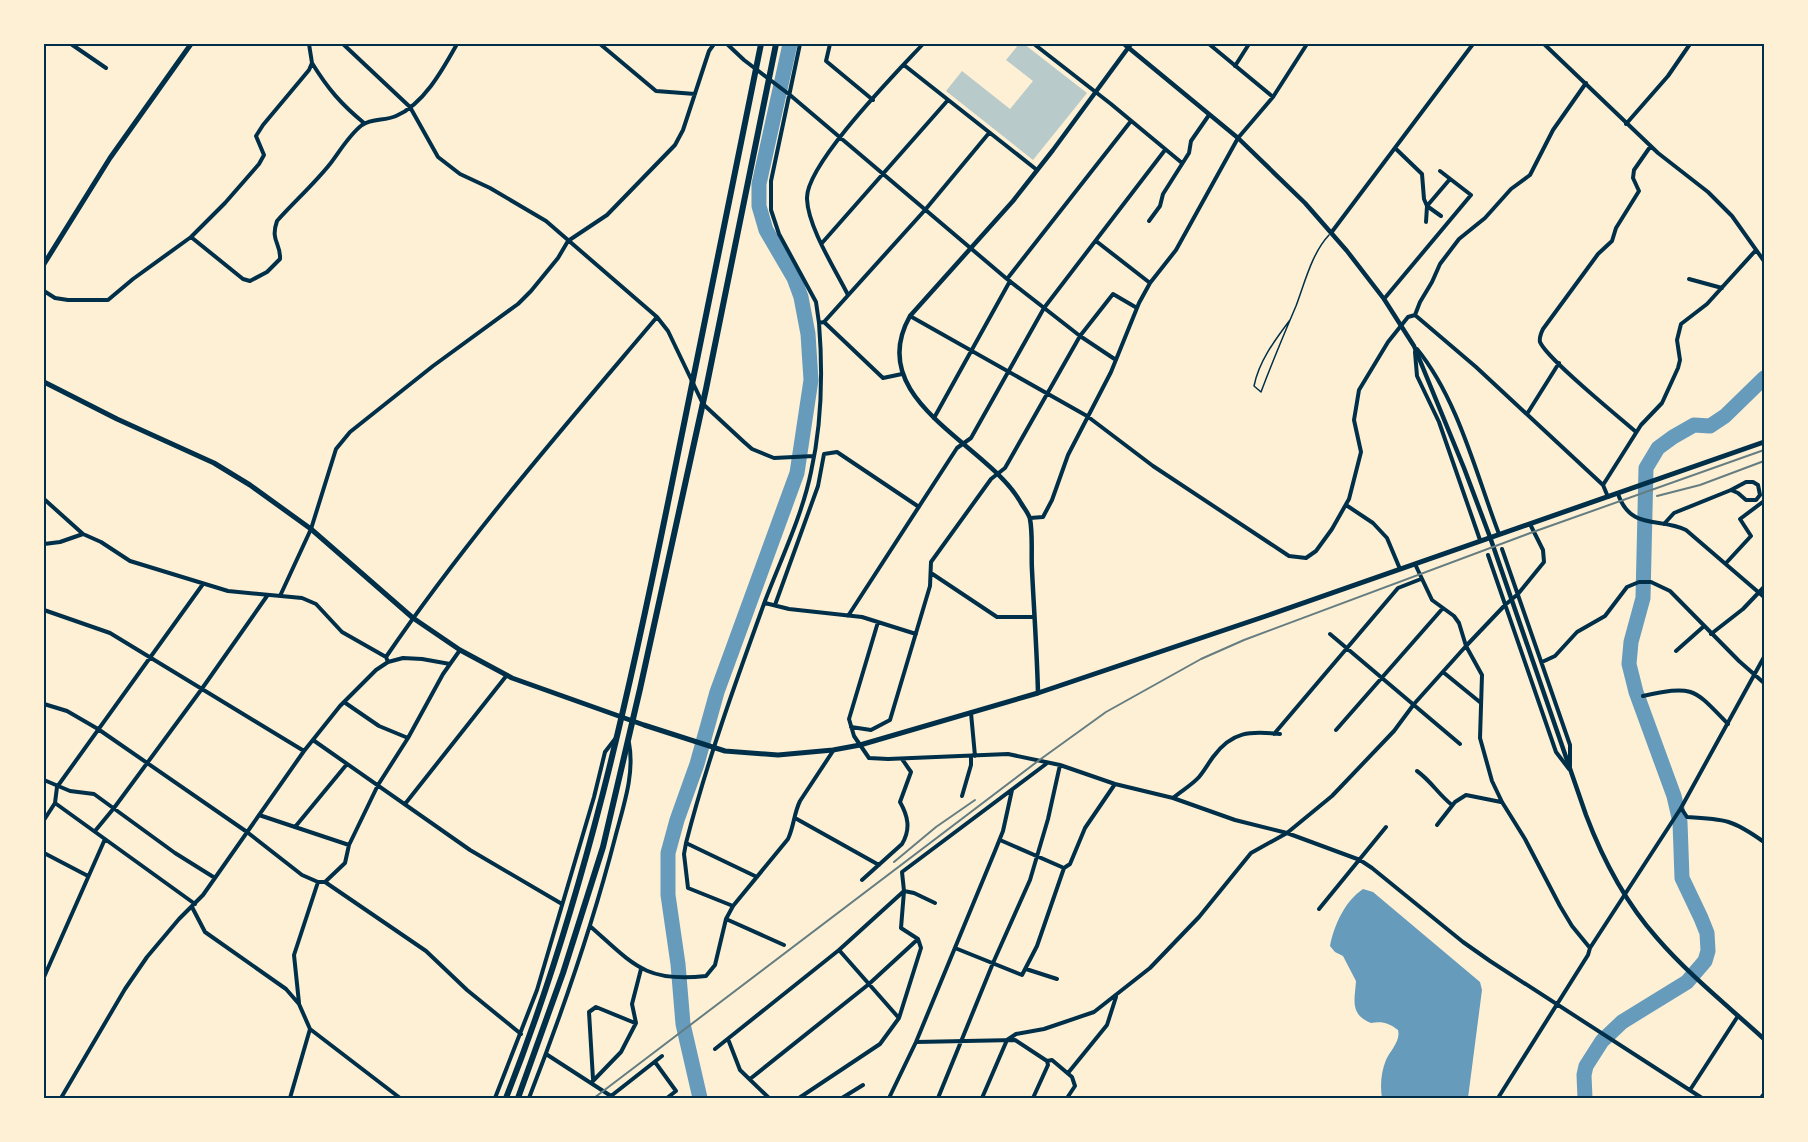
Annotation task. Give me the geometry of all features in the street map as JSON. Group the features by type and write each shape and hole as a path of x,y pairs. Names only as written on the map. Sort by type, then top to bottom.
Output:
{"highway":[{"path":"506,1098 536,1019 582,877 614,749 651,587 761,44"},
{"path":"518,1098 581,920 603,847 703,404 771,81 776,44"}],"main road":[{"path":"44,264 110,158 191,44"},
{"path":"44,382 117,419 214,463 280,504 413,618 460,650 507,675 621,717 712,747 742,753 778,755 860,745 1038,693 1258,619 1764,442"}],"street":[{"path":"71,44 106,68"},
{"path":"309,44 312,63 327,88 343,106 364,123"},
{"path":"343,44 410,107 438,157 460,174 521,205 546,221 657,317 668,331 703,404 752,449 774,458 812,456"},
{"path":"191,237 243,279 250,281 267,272 280,259 281,252 274,232 277,221 329,166 355,131 364,123 386,120 410,107 439,77 457,44"},
{"path":"600,44 656,91 695,94"},
{"path":"280,596 311,529 336,448 350,432 433,366 518,304 558,258 568,240 607,215 675,145 683,130 709,51 714,44"},
{"path":"727,44 1008,280 1080,336 1116,360"},
{"path":"733,906 688,888 684,854 712,747 802,504 819,418 822,322 816,303 779,234 771,210 771,181 800,44"},
{"path":"830,44 826,61 873,100"},
{"path":"849,296 812,226 807,199 809,184 816,170 840,137 922,44"},
{"path":"1034,44 1182,163"},
{"path":"1209,44 1273,97"},
{"path":"1235,66 1249,44"},
{"path":"1030,519 1043,517 1049,509 1068,455 1116,360 1137,308 1150,284 1176,249 1238,138 1273,97 1307,44"},
{"path":"1331,233 1473,44"},
{"path":"1544,44 1650,147 1708,192 1732,216 1764,261"},
{"path":"1626,124 1668,76 1690,44"},
{"path":"1038,693 1030,519 1015,491 934,418 913,395 902,374 900,347 910,316 1013,201 1096,93 1128,45 1276,173 1331,233 1384,299 1414,346 1433,369 1454,415 1499,534"},
{"path":"44,291 55,298 68,300 108,300 191,237 259,164 264,155 256,136 300,82 312,63"},
{"path":"904,65 1037,170"},
{"path":"1415,315 1440,264 1459,239 1485,218 1511,189 1530,175 1553,130 1586,83"},
{"path":"822,243 948,100"},
{"path":"1149,221 1160,206 1163,194 1189,153 1191,141 1209,115"},
{"path":"934,418 973,351 1008,280 1131,121"},
{"path":"822,322 849,296 925,210 989,133"},
{"path":"1636,432 1559,363 1544,347 1540,336 1598,254 1612,241 1616,228 1639,191 1633,177 1634,170 1650,147"},
{"path":"1395,148 1422,174 1424,199 1427,206 1426,222"},
{"path":"848,616 957,448 971,438 1044,308 1165,150"},
{"path":"1384,299 1471,195 1440,171"},
{"path":"1427,206 1450,179"},
{"path":"1427,206 1441,216"},
{"path":"1096,241 1150,284"},
{"path":"1603,485 1636,432 1662,403 1674,379 1680,360 1677,339 1681,324 1707,304 1731,280 1738,267 1756,250"},
{"path":"1689,279 1723,288"},
{"path":"851,727 871,730 890,720 930,586 931,562 991,479 1005,468 1080,336 1113,294 1137,308"},
{"path":"910,316 1087,416 1153,466 1289,556 1306,558 1316,551 1349,499 1361,452 1354,420 1359,390 1372,366 1400,326 1408,317 1415,315"},
{"path":"1415,315 1468,360 1603,485 1609,497"},
{"path":"61,1098 125,988 147,957 215,878 304,751 344,702 387,660 413,618 533,464 657,317"},
{"path":"822,322 883,378 902,374"},
{"path":"1414,346 1464,468 1596,842 1624,895 1656,938 1764,1039"},
{"path":"1414,346 1418,376 1439,422 1480,540"},
{"path":"1527,414 1559,363"},
{"path":"775,605 815,493 824,454 837,452 919,507"},
{"path":"1664,524 1674,513 1746,482 1753,482 1760,489 1760,495 1756,500 1751,501 1731,490"},
{"path":"1618,494 1626,510 1637,519 1653,524 1672,525 1686,530 1764,597"},
{"path":"44,499 83,534 101,542 130,561 228,591 302,598 316,604 342,632 387,660 422,659 450,664"},
{"path":"1726,563 1751,536 1740,519 1764,501"},
{"path":"1346,505 1373,523 1387,538 1400,569"},
{"path":"982,1098 1007,1040 1016,1034 1044,1029 1094,1012 1116,996 1150,968 1199,917 1251,853 1287,833 1332,795 1394,731 1466,646 1504,605 1518,594 1544,562 1543,550 1529,523"},
{"path":"44,544 60,542 83,534"},
{"path":"1502,549 1570,745 1570,769"},
{"path":"1488,555 1556,752 1570,769"},
{"path":"1415,564 1432,600 1459,623 1466,646 1482,675 1480,738 1492,781 1572,926 1590,948"},
{"path":"1494,575 1502,566 1510,570"},
{"path":"930,573 997,617 1034,617"},
{"path":"1274,734 1398,588 1421,579"},
{"path":"1542,662 1555,656 1577,632 1605,615 1627,587 1639,582 1651,582 1670,591 1703,627 1764,683"},
{"path":"44,820 55,802 57,787 203,584"},
{"path":"1711,634 1760,593 1764,587"},
{"path":"95,831 201,690 267,596"},
{"path":"765,603 879,622 916,634"},
{"path":"1336,730 1443,608"},
{"path":"44,610 110,633 304,751"},
{"path":"879,622 849,719 860,745 869,758 901,759 1008,754 1060,765 1115,784 1173,798 1235,819 1287,833 1360,860 1383,876 1463,942 1702,1098"},
{"path":"1676,651 1703,627"},
{"path":"1330,634 1460,744"},
{"path":"326,882 345,863 349,845 378,785 460,650"},
{"path":"1498,1098 1588,955 1590,948 1681,809 1764,657"},
{"path":"1443,672 1481,704"},
{"path":"405,804 507,675"},
{"path":"1643,696 1682,689 1691,691 1703,699 1728,724"},
{"path":"344,702 379,726 408,738"},
{"path":"44,704 67,711 98,729 248,832 302,874 318,882 326,882 426,951 467,990 521,1034"},
{"path":"962,796 973,756 971,713"},
{"path":"1173,798 1198,779 1214,755 1227,741 1252,731 1280,734"},
{"path":"495,1098 537,990 605,752 617,735"},
{"path":"313,740 470,850 562,904"},
{"path":"529,1098 591,927 627,790 632,758 628,740"},
{"path":"591,927 641,969 655,975 669,978 706,976 716,965 726,919 733,906 788,839 800,801 833,750"},
{"path":"862,880 902,844 908,831 907,814 900,802 911,772 901,759"},
{"path":"799,1098 880,1044 899,1018 921,948 918,939 901,928 904,891 902,872 1047,763"},
{"path":"295,827 347,764"},
{"path":"938,1098 1038,857 1060,765"},
{"path":"1417,771 1430,780 1452,806"},
{"path":"44,780 70,791 94,794 175,853 215,878"},
{"path":"955,948 1022,975 1036,946 1064,868 1070,864 1085,828 1115,784"},
{"path":"889,1098 916,1042 1000,840 1012,789"},
{"path":"1437,825 1452,806 1466,795 1502,802"},
{"path":"55,802 194,905 205,932 286,989 299,1004 310,1029 400,1098"},
{"path":"1681,809 1687,817 1714,818 1733,822 1764,842"},
{"path":"259,815 349,845"},
{"path":"795,818 879,866"},
{"path":"1319,909 1386,827"},
{"path":"44,977 105,839"},
{"path":"1000,840 1064,868"},
{"path":"686,843 757,877"},
{"path":"44,853 88,876"},
{"path":"299,1004 294,954 318,882"},
{"path":"904,891 935,903"},
{"path":"715,1049 838,950 904,891"},
{"path":"726,919 784,945"},
{"path":"750,1079 869,984 918,939"},
{"path":"838,950 899,1018"},
{"path":"592,1081 621,1052 636,1023 632,1004 641,969"},
{"path":"1026,969 1057,979"},
{"path":"1068,1073 1107,1026 1116,996"},
{"path":"592,1081 589,1012 596,1007 636,1023"},
{"path":"1690,1090 1738,1016"},
{"path":"290,1098 310,1029"},
{"path":"728,1039 740,1070 769,1098"},
{"path":"916,1042 1015,1040 1047,1061 1052,1060 1072,1077 1075,1086 1067,1098"},
{"path":"546,1054 592,1081 612,1097 662,1056"},
{"path":"1033,1098 1048,1065 1047,1061"},
{"path":"655,1062 676,1091 667,1098"},
{"path":"843,1098 863,1085"},
{"path":"1761,1098 1764,1094"}],"lane":[{"path":"1290,320 1265,357 1256,375 1254,386 1261,392 1290,320 1321,243 1331,233"}],"shaded area":[{"path":"1019,44 1024,44 1087,93 1033,160 946,91 962,71 1010,109 1033,81 1006,60"}],"water":[{"path":"1363,889 1373,892 1480,982 1482,990 1468,1098 1382,1098 1383,1069 1397,1042 1398,1030 1385,1023 1371,1023 1359,1015 1355,1005 1356,981 1343,956 1330,946 1341,914"}],"waterway":[{"path":"700,1098 683,1024 678,964 668,895 668,853 697,764 717,692 797,473 811,380 808,334 801,297 794,278 766,230 759,206 759,184 790,44"},
{"path":"1585,1098 1586,1066 1602,1041 1622,1022 1687,982 1705,961 1708,951 1707,933 1682,878 1680,822 1674,796 1636,692 1629,664 1631,642 1643,598 1646,468 1658,448 1694,425 1710,426 1725,416 1764,378"}],"railway":[{"path":"594,1098 1038,761 1106,712 1201,659 1244,640 1533,532 1764,450"},
{"path":"1657,496 1700,485 1764,461"},
{"path":"894,862 936,827 975,800"}]}
